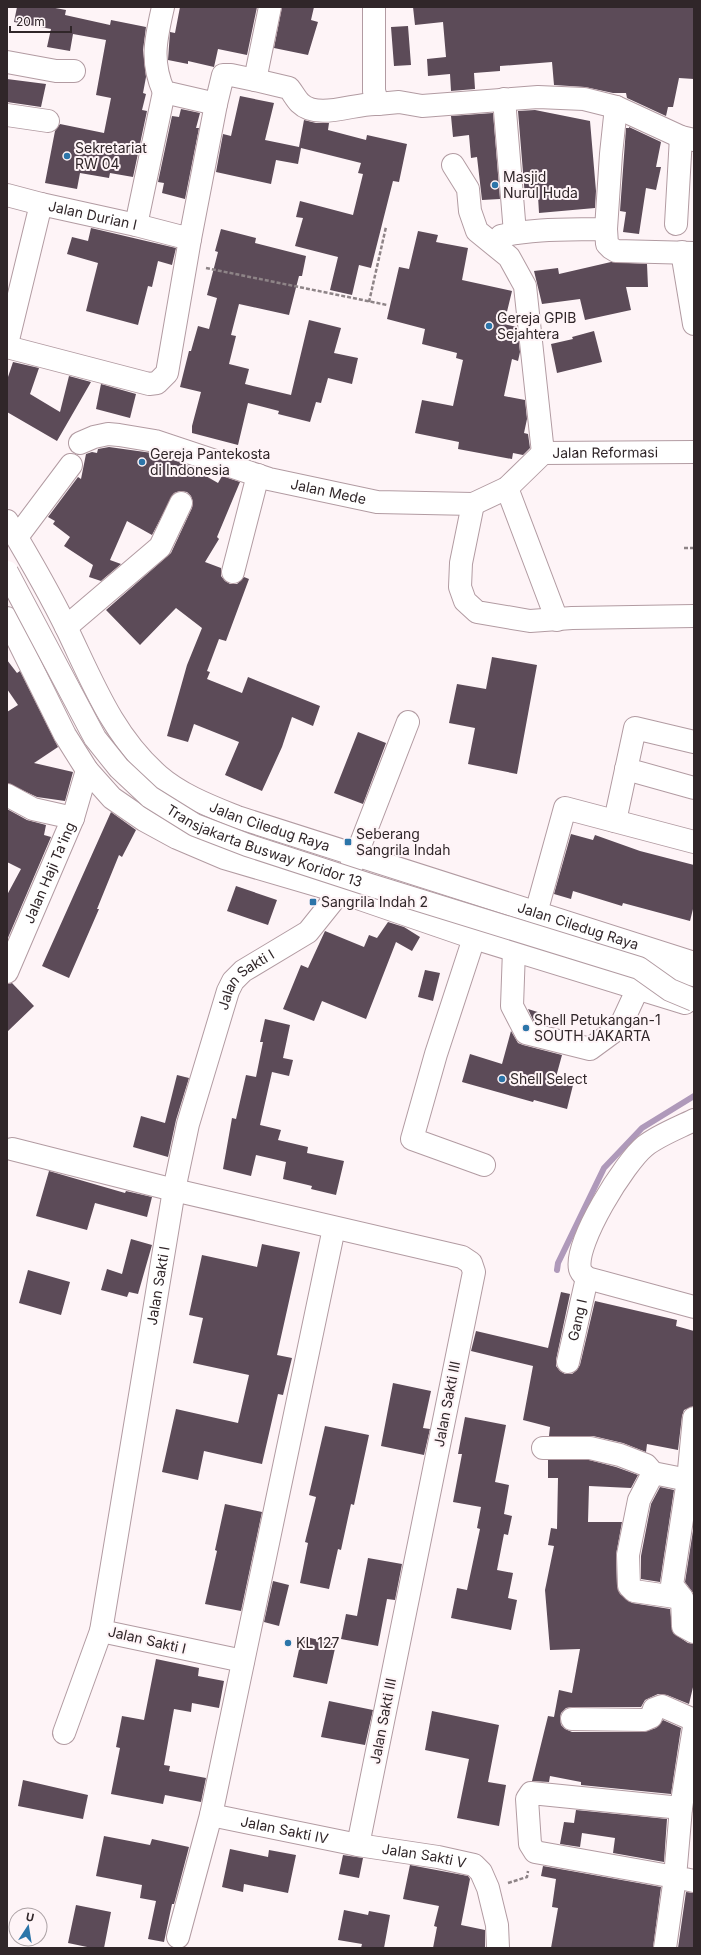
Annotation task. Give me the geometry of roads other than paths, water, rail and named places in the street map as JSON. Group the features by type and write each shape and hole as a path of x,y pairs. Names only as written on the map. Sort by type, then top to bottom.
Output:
{"street":[{"path":"136,225 164,92 158,79 154,52 163,7"},
{"path":"256,71 270,7"},
{"path":"374,7 374,91 378,104"},
{"path":"7,62 56,71 74,71"},
{"path":"7,348 149,384 157,383 167,373 190,239 216,104 223,76 256,71 290,88 304,107 337,111 370,103 378,104 399,102 422,106 504,98 538,97 584,99 616,107 688,138 676,224"},
{"path":"164,92 216,104"},
{"path":"504,98 515,233"},
{"path":"616,107 606,229 607,244 616,251 688,252 694,324"},
{"path":"7,115 48,121"},
{"name":"Jalan Reformasi","path":"453,165 468,189 470,211 477,231 486,240 509,257 525,286 543,453 694,452"},
{"path":"7,195 42,204"},
{"name":"Jalan Durian I","path":"7,344 42,204 190,239"},
{"path":"486,240 515,233 543,230 606,229"},
{"name":"Jalan Mede","path":"80,443 108,434 141,438 155,441 258,475 377,502 473,504 507,488 543,453"},
{"path":"12,529 71,465"},
{"path":"233,572 258,475"},
{"path":"507,488 557,620"},
{"path":"66,627 160,547 181,503"},
{"path":"473,504 461,563 460,587 465,601 477,612 530,622 694,616"},
{"name":"Jalan Ciledug Raya","path":"12,529 66,627 92,682 120,735 132,750 160,777 192,798 237,817 694,963"},
{"name":"Transjakarta Busway Koridor 13","path":"7,572 95,738 119,768 150,797 195,824 247,845 370,885 638,978 694,1000"},
{"path":"7,618 65,735 87,770 112,798 144,820 177,838 224,858 340,892 474,938 514,950 638,978 694,1006"},
{"name":"Jalan Sakti I","path":"244,1661 102,1632 174,1190 188,1124 228,991 233,981 252,964 308,932 340,892 356,856 408,722"},
{"path":"615,821 635,728 694,742"},
{"path":"626,769 694,788"},
{"name":"Jalan Haji Ta'ing","path":"7,972 73,818 87,770"},
{"path":"7,795 33,810 73,818"},
{"path":"536,913 565,808 694,842"},
{"path":"474,938 436,1054 412,1139 484,1165"},
{"path":"514,950 512,1006 526,1033 590,1050 620,1027 638,978"},
{"name":"Transjakarta Busway Koridor 13","path":"638,978 694,975"},
{"path":"694,1120 645,1146 619,1177 603,1203 582,1247 580,1271 587,1278 694,1307"},
{"name":"Jalan Sakti III","path":"12,1150 174,1190 462,1257 471,1263 474,1272 358,1845"},
{"path":"178,1937 212,1815 334,1228"},
{"name":"Gang I","path":"568,1362 587,1278"},
{"path":"694,1418 688,1480 672,1585 682,1598 683,1626 694,1632"},
{"path":"543,1448 590,1448 620,1455 646,1466 653,1473 688,1480"},
{"path":"653,1473 640,1500 628,1555 629,1586 634,1591 682,1598"},
{"path":"64,1733 102,1632"},
{"path":"572,1719 644,1720 651,1716 654,1709 662,1706 694,1720"},
{"path":"665,1948 684,1879 681,1808 694,1726"},
{"path":"681,1808 531,1793 528,1799 530,1844 535,1852 684,1879"},
{"name":"Jalan Sakti IV","path":"212,1815 358,1845"},
{"name":"Jalan Sakti V","path":"358,1845 438,1857 474,1865 481,1872 488,1888 497,1925 498,1948"}],"waterway":[{"path":"557,1270 558,1263 604,1168 642,1128 694,1096"}],"place":[{"name":"Sekretariat RW 04","path":"67,156"},
{"name":"Masjid Nurul Huda","path":"495,185"},
{"name":"Gereja GPIB Sejahtera","path":"489,326"},
{"name":"Gereja Pantekosta di Indonesia","path":"142,462"},
{"name":"Seberang Sangrila Indah","path":"348,842"},
{"name":"Sangrila Indah 2","path":"313,902"},
{"name":"Shell Petukangan-1 SOUTH JAKARTA","path":"526,1028"},
{"name":"Shell Select","path":"502,1079"},
{"name":"KL 127","path":"288,1643"}]}
